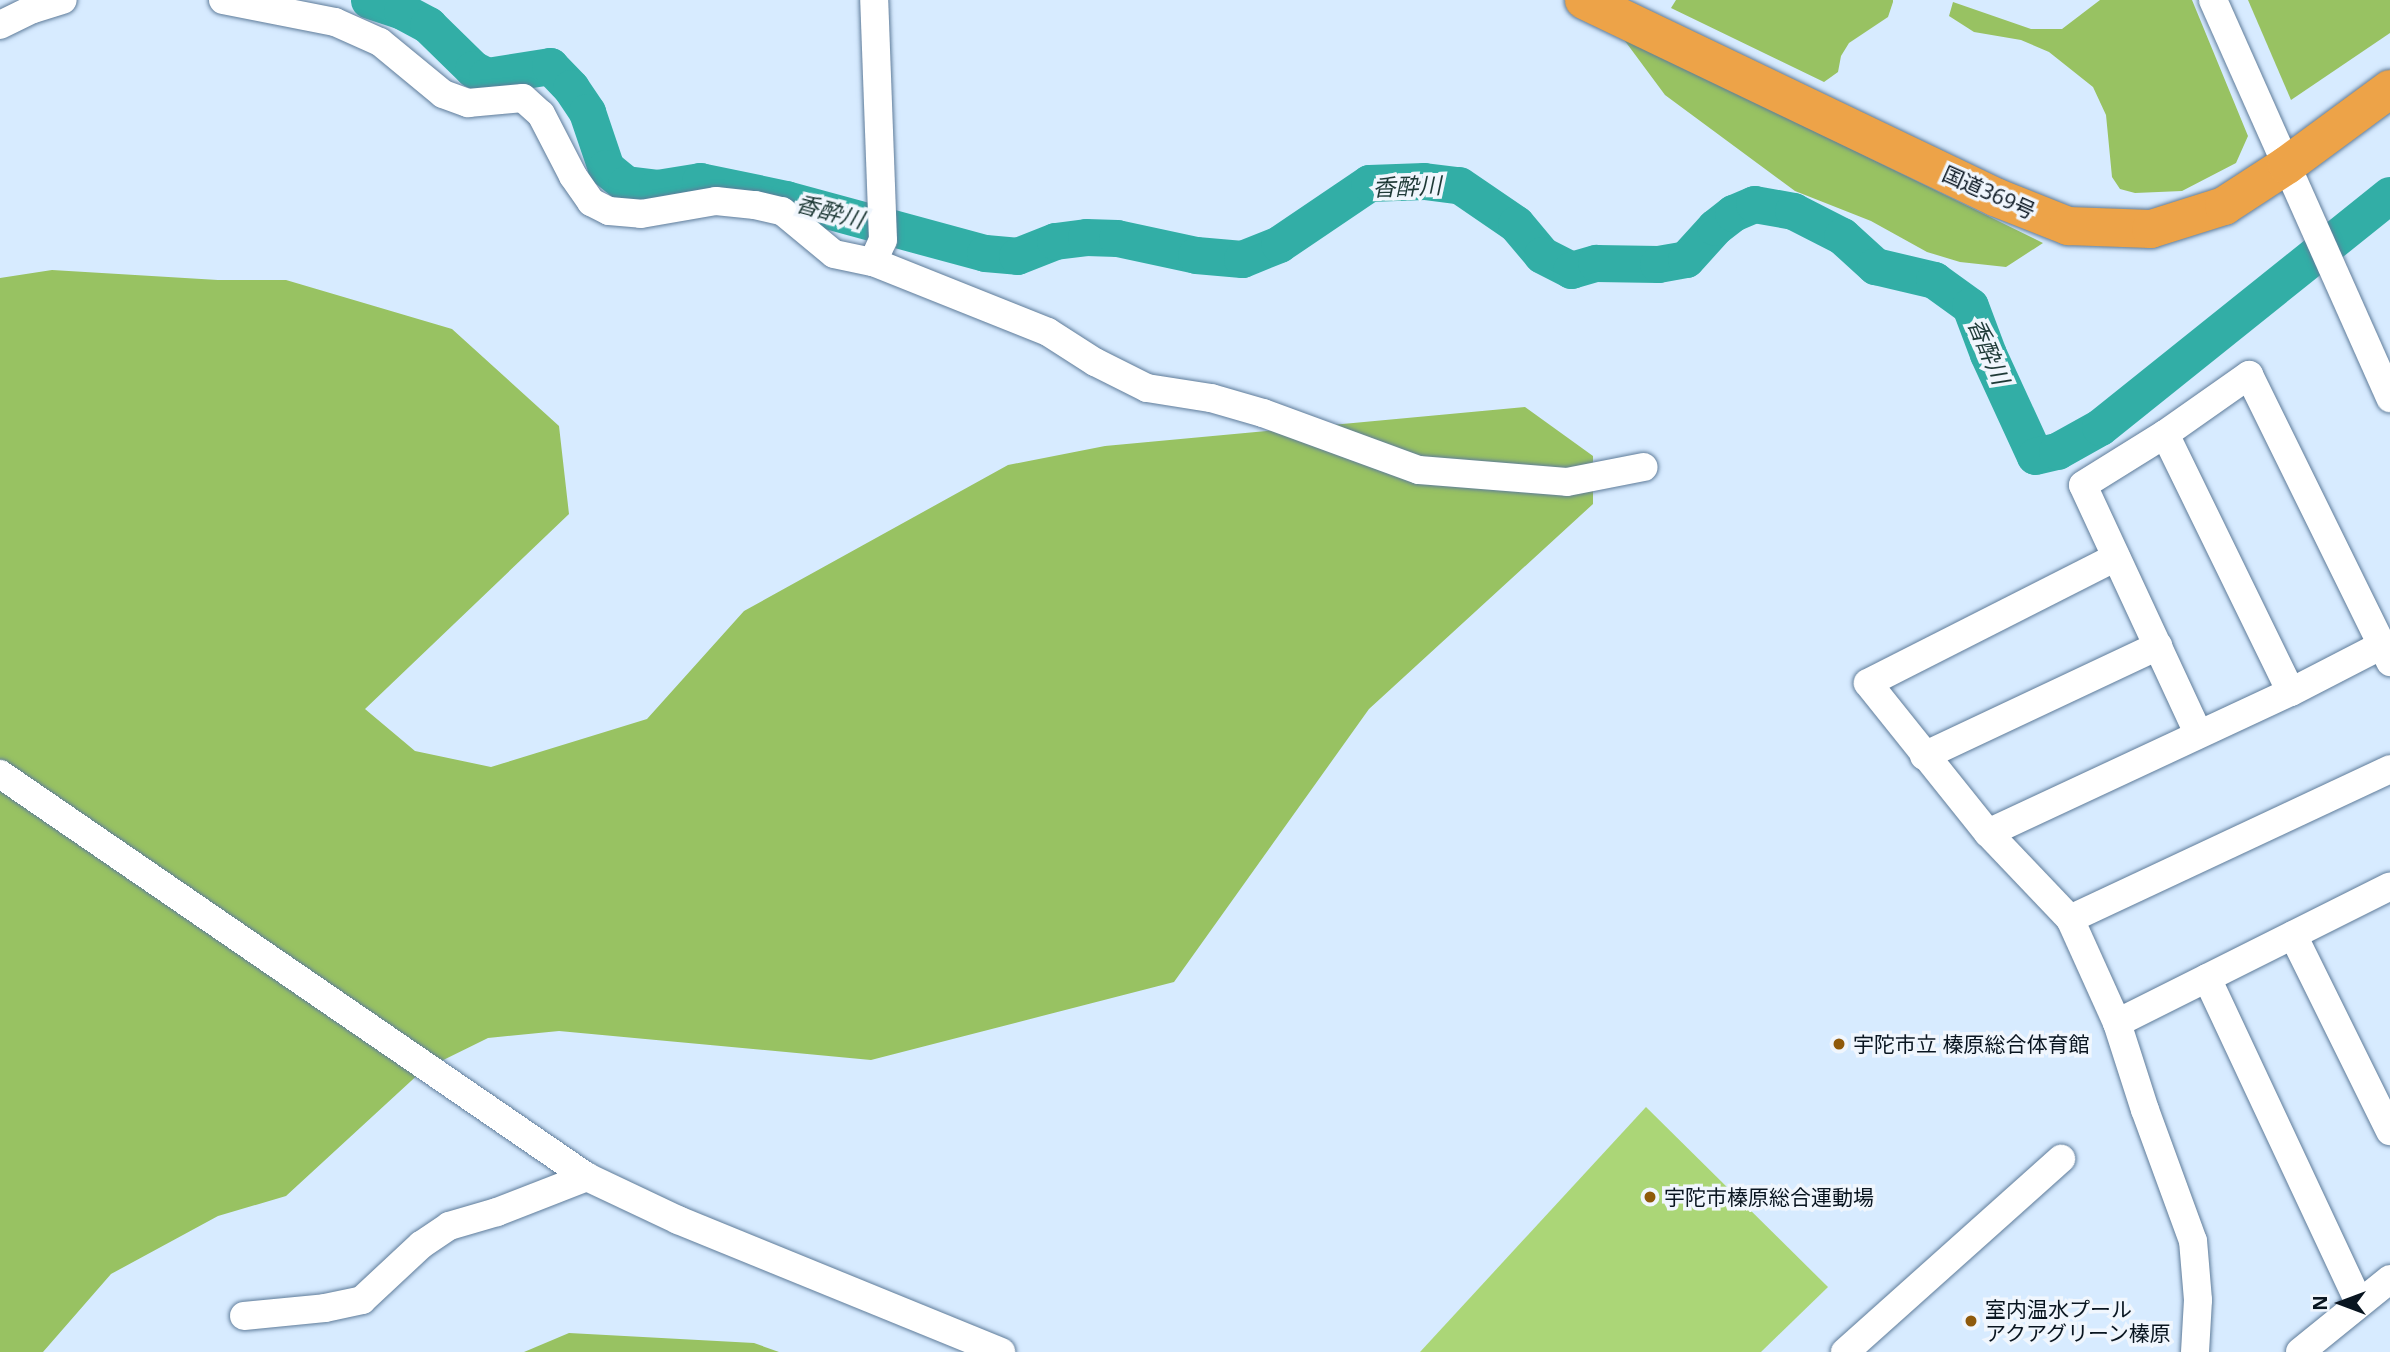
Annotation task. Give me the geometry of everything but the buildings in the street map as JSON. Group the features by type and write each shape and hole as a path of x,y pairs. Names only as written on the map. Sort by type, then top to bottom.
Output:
{"highway":[{"name":"国道369号","path":"1584,0 1995,197 2068,226 2151,229 2224,206 2287,165 2390,89"}],"street":[{"path":"0,25 33,9 63,0"},
{"path":"223,0 335,22 380,42 443,94 468,103 523,98 541,114 573,176 591,202 609,211 641,214 716,201 782,211 834,254 880,238 1048,332 1095,362 1147,388 1211,398 1263,413 1419,470 1566,482 1644,467"},
{"path":"874,0 880,238"},
{"path":"2213,0 2390,398"},
{"path":"1989,833 2198,733 2386,653 2249,375 2165,434 2083,485 2198,733"},
{"path":"2165,434 2291,692"},
{"path":"2116,557 1868,683 1924,757 1989,833 2070,919 2117,1023 2145,1110 2193,1241 2198,1300 2195,1352"},
{"path":"1924,757 2158,646"},
{"path":"2070,919 2390,769"},
{"path":"0,774 587,1177 678,1220 1001,1352"},
{"path":"2117,1023 2293,934 2388,891"},
{"path":"2293,934 2390,1131"},
{"path":"2207,978 2359,1303"},
{"path":"1845,1352 2061,1159"},
{"path":"244,1316 325,1308 362,1300 421,1245 449,1226 497,1212 587,1177"},
{"path":"2300,1352 2390,1279"}],"green space":[{"path":"1676,0 1893,2 1888,17 1849,43 1841,56 1838,72 1824,82 1671,8"},
{"path":"2100,0 2192,0 2248,136 2236,163 2182,191 2135,193 2120,189 2112,177 2106,115 2093,87 2049,52 2021,40 1974,32 1949,16 1953,2 2031,29 2062,29"},
{"path":"2248,0 2390,0 2390,33 2291,100"},
{"path":"1622,37 2043,243 2006,267 1960,262 1927,252 1871,221 1795,191 1665,95"},
{"path":"52,270 218,280 286,280 452,329 559,426 569,514 365,709 415,751 491,767 647,719 744,611 1008,465 1105,446 1525,407 1593,456 1593,504 1369,709 1174,982 871,1060 559,1031 488,1038 423,1070 286,1196 218,1216 111,1274 43,1352 0,1352 0,278"},
{"name":"宇陀市榛原総合運動場","path":"1646,1107 1828,1287 1761,1352 1420,1352"},
{"path":"569,1333 754,1343 779,1352 524,1352"}],"waterway":[{"name":"香酔川","path":"369,0 402,11 428,25 473,69 487,76 550,66 571,88 587,112 606,168 626,184 657,188 700,181 786,199 985,253 1017,256 1055,241 1086,237 1117,238 1196,255 1242,259 1279,244 1369,183 1424,181 1459,185 1516,224 1542,255 1571,270 1596,263 1658,264 1686,259 1715,227 1733,213 1754,204 1793,211 1842,236 1875,266 1934,280 1970,306 1988,354 2035,456 2057,451 2100,427 2390,195"}],"place":[{"name":"宇陀市立 榛原総合体育館","path":"1839,1044"},
{"name":"宇陀市榛原総合運動場","path":"1650,1197"},
{"name":"室内温水プール アクアグリーン榛原","path":"1971,1321"}]}
